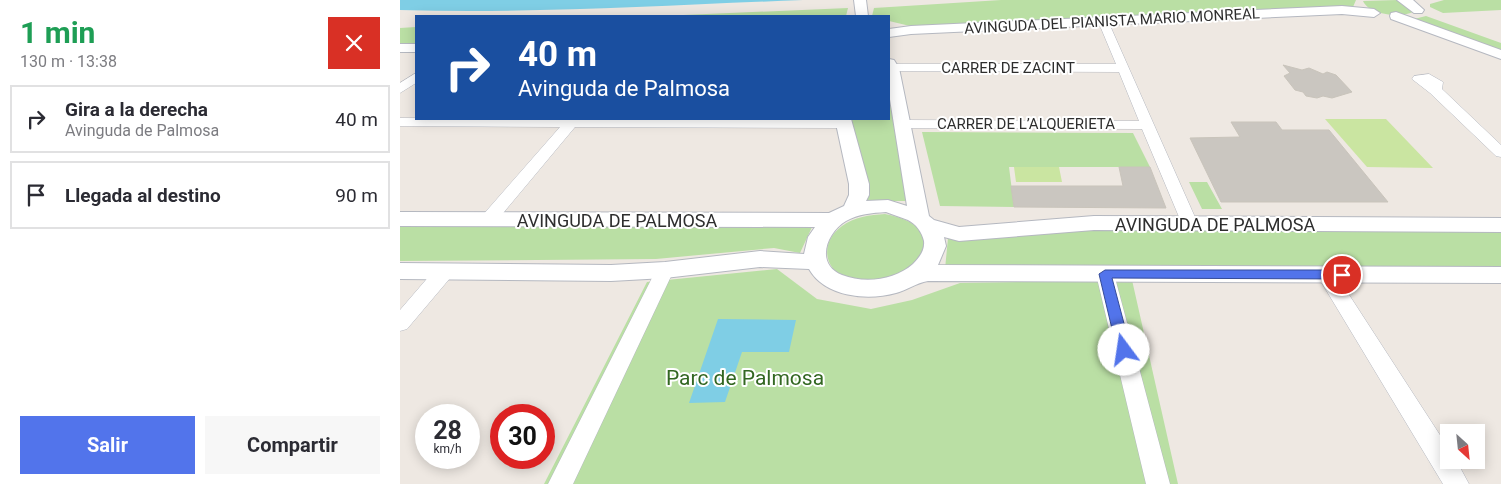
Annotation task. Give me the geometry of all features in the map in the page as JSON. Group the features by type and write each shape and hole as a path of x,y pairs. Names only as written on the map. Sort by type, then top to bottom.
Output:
{"street":[{"path":"860,0 862,15"},
{"path":"1355,1 1358,5 1374,13"},
{"name":"AVINGUDA DEL PIANISTA MARIO MONREAL","path":"1342,10 1353,6 1355,1"},
{"path":"1396,16 1413,15 1414,4 1433,16"},
{"name":"AVINGUDA DEL PIANISTA MARIO MONREAL","path":"890,33 911,30 1342,10 1396,16"},
{"path":"1396,16 1501,54"},
{"path":"1103,21 1190,224"},
{"name":"AVINGUDA DEL PIANISTA MARIO MONREAL","path":"890,28 911,30"},
{"path":"400,48 415,48"},
{"path":"400,122 843,121 859,184 859,195 842,215 823,229 816,239 813,250 815,262 823,274 838,284 857,289 878,289 899,284 917,275 929,264 935,251 935,238 924,221 891,65"},
{"name":"CARRER DE ZACINT","path":"891,65 1123,68"},
{"path":"401,88 415,77"},
{"path":"401,88 415,87"},
{"path":"1435,90 1501,153"},
{"path":"488,220 572,121"},
{"name":"CARRER DE L’ALQUERIETA","path":"904,124 1147,125"},
{"path":"842,215 870,207 888,206 905,210 924,221"},
{"name":"AVINGUDA DE PALMOSA","path":"400,219 488,220 842,215"},
{"name":"AVINGUDA DE PALMOSA","path":"924,221 959,234 1094,223 1501,225"},
{"path":"400,271 611,273 665,270 760,259 815,262"},
{"path":"560,484 665,270"},
{"path":"400,322 444,272"},
{"path":"917,275 928,273 1501,275"},
{"path":"1105,274 1158,484"},
{"path":"1326,275 1457,484"}],"green space":[{"path":"1001,0 1356,0 1353,7 910,26 890,21 890,15 872,15 874,8"},
{"path":"1398,0 1414,10 1413,12 1401,15 1385,14 1366,6 1363,1"},
{"path":"1444,0 1501,0 1501,10 1443,13 1430,7 1430,4"},
{"path":"848,8 846,15 684,15"},
{"path":"1426,16 1501,43 1501,52 1414,19"},
{"path":"415,27 415,43 400,43 400,28"},
{"path":"890,80 911,201 864,201 851,120 890,120"},
{"path":"1325,119 1386,119 1433,168 1367,167"},
{"path":"922,132 1133,133 1150,167 1009,167 1014,207 940,206"},
{"path":"1014,167 1059,167 1062,182 1016,182"},
{"path":"1189,182 1207,182 1222,209 1202,209"},
{"path":"885,214 908,221 919,229 925,242 923,257 920,261 891,280 857,281 846,278 838,273 828,259 827,251 829,242 834,234 852,220"},
{"path":"400,226 812,227 800,253 774,248 656,259 400,261"},
{"path":"1110,228 1501,229 1501,267 945,269 948,238 976,240"},
{"name":"Parc de Palmosa","path":"777,269 817,299 871,309 912,300 960,283 1132,280 1178,484 544,484 552,469 555,469 555,462 647,282"}],"water":[{"path":"400,0 803,0 602,8 450,11 400,10"},
{"path":"718,319 796,320 789,352 742,352 725,402 689,403"}],"building":[{"path":"1283,65 1302,70 1309,68 1323,74 1327,72 1336,75 1352,92 1332,98 1306,96 1303,92 1295,90 1284,76 1290,73"},
{"path":"1231,122 1276,122 1282,130 1329,130 1388,202 1221,202 1190,138 1240,137"},
{"path":"1119,167 1150,167 1166,208 1014,207 1011,186 1123,186"}],"route":[{"path":"1124,350 1105,274 1342,275"}]}
